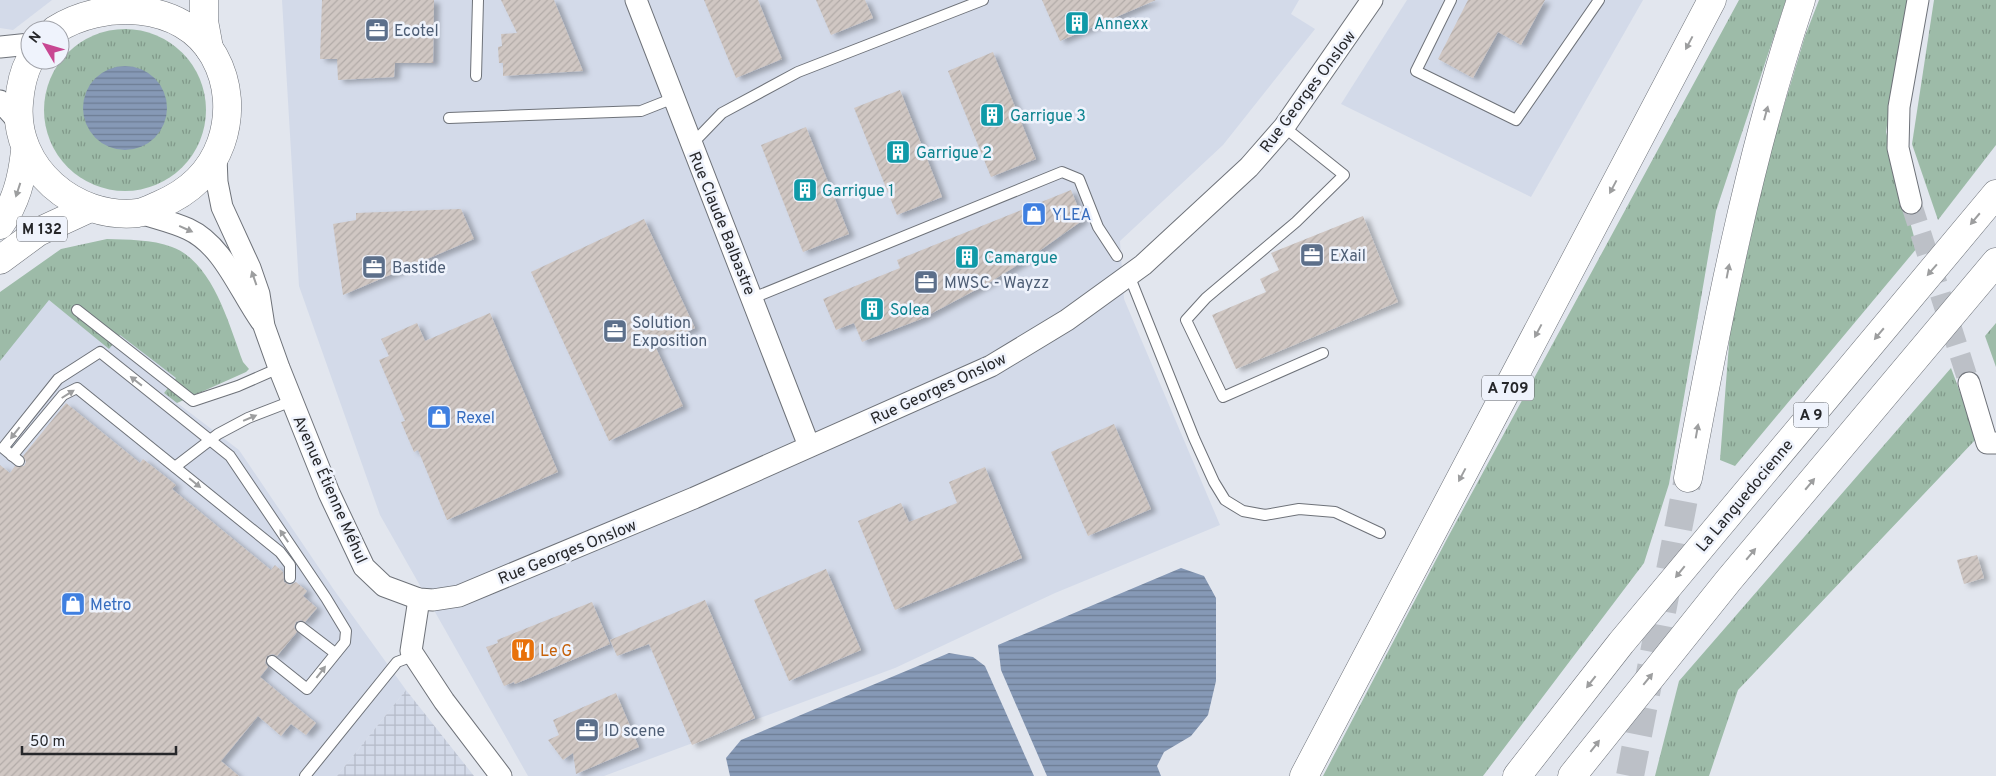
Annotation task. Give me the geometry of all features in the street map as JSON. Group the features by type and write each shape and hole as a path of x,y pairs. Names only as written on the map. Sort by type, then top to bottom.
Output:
{"main road":[{"path":"204,0 204,21 209,48"},
{"name":"A 709","path":"1304,776 1712,0"},
{"path":"1688,478 1729,265 1747,187 1783,54 1801,0"},
{"path":"26,70 9,110 25,151 45,178 66,196 90,208 122,213 140,213 179,197 200,179 216,156 226,127 227,95 219,65 209,48 182,21 160,10 137,2 110,4 86,10 68,20"},
{"name":"M 132","path":"0,225 18,193 25,151"},
{"name":"La Languedocienne","path":"1517,776 1684,567 1996,194"},
{"name":"M 132","path":"0,260 38,232 90,208"},
{"name":"A 9","path":"1572,776 1728,581 1996,262"}],"street":[{"name":"Rue Claude Balbastre","path":"636,0 809,446"},
{"path":"1911,203 1898,148 1898,123 1899,107 1918,0"},
{"name":"Rue Georges Onslow","path":"420,599 434,600 459,596 672,508 991,366 1068,320 1143,265 1249,167 1284,127 1364,3"},
{"path":"0,47 20,45"},
{"name":"Avenue Étienne Méhul","path":"216,156 217,182 222,207 253,277 259,294 264,326 329,492 364,567 384,586 420,599"},
{"name":"Avenue Étienne Méhul","path":"140,213 187,228 204,239 226,263 243,296 264,326"},
{"path":"1969,383 1992,443"},
{"path":"420,599 410,646 413,656 501,776"}],"lane":[{"path":"476,76 478,0"},
{"path":"692,144 722,113 798,72 983,0"},
{"path":"1451,0 1416,72 1516,120 1599,0"},
{"path":"450,118 641,111 674,98"},
{"path":"1284,127 1344,175 1296,222 1206,298 1186,320 1223,397 1323,353"},
{"path":"753,298 1062,172 1079,179 1098,227 1117,256"},
{"path":"1129,275 1194,438 1214,482 1225,500 1242,511 1265,515 1299,509 1335,512 1380,533"},
{"path":"77,310 193,401 256,380 279,368"},
{"path":"272,662 307,689 345,642 346,631 326,598 230,456 100,352 58,379 3,448 16,458 63,395 77,388 280,552 290,565 290,578"},
{"path":"175,467 210,440 248,418 292,401"},
{"path":"301,627 335,653"},
{"path":"305,776 397,662 413,656"}],"shaded area":[{"path":"0,0 52,0 26,20 20,20 20,25 13,30 0,28"},
{"path":"282,0 1299,0 1291,14 1315,29 1223,145 1120,241 1124,299 1220,525 1055,593 895,668 604,776 528,776 380,515 299,286"},
{"path":"1407,0 1643,0 1531,197 1341,104"},
{"path":"49,300 109,348 120,334 176,378 164,393 239,450 334,590 406,690 337,776 0,776 0,310"},
{"path":"406,690 474,776 337,776"}],"green space":[{"path":"1739,0 1786,0 1716,211 1669,484 1644,563 1483,776 1323,776 1448,537"},
{"path":"1819,0 1907,0 1886,132 1917,248 1735,466 1720,460 1730,331 1768,159 1805,36"},
{"path":"1934,0 1996,0 1996,145 1938,220 1912,144"},
{"path":"117,29 149,32 177,47 188,58 197,72 203,86 206,102 203,134 188,162 177,173 163,182 149,188 133,191 101,188 73,173 62,162 53,148 47,134 44,118 47,86 54,70 70,70 70,51 87,38 101,32"},
{"path":"107,239 140,240 164,244 186,255 209,280 218,296 243,362 249,369 177,403 164,393 176,378 120,335 109,349 49,300 0,361 0,292 61,249"},
{"path":"1996,323 1996,367 1985,336"},
{"path":"1951,368 1977,438 1738,690 1709,776 1655,776 1679,681"}],"water":[{"path":"125,66 141,69 155,78 164,92 167,108 164,124 155,138 141,147 125,150 109,147 95,138 86,124 83,108 86,92 95,78 109,69"},
{"path":"1181,568 1204,576 1216,598 1216,681 1208,715 1191,736 1164,752 1157,766 1161,776 1047,776 1001,670 998,645"},
{"path":"949,653 973,657 985,666 1034,776 730,776 726,758 741,740"}],"building":[{"name":"Ecotel","path":"322,0 434,0 433,63 395,63 394,77 338,80 337,59 320,59"},
{"path":"501,0 554,0 583,71 503,76 503,63 499,63 498,47 502,46 501,34 517,33"},
{"path":"704,0 758,0 782,59 736,78"},
{"path":"816,0 865,0 873,18 831,35"},
{"name":"Annexx","path":"1042,0 1156,0 1060,41"},
{"path":"1468,0 1545,0 1521,45 1498,32 1473,78 1438,59"},
{"name":"Garrigue 3","path":"993,52 1036,159 991,177 948,71"},
{"name":"Garrigue 2","path":"900,90 942,197 897,215 854,108"},
{"name":"Garrigue 1","path":"806,127 849,234 803,252 761,145"},
{"name":"Camargue","path":"1071,190 1083,220 1035,254 987,284 921,319 862,342 854,323 836,330 823,299 900,268 897,260"},
{"name":"Bastide","path":"461,209 474,239 343,295 333,224 356,220 356,213"},
{"path":"1363,216 1398,302 1236,369 1212,315 1266,292 1260,279 1279,270 1271,253"},
{"name":"Solution Exposition","path":"644,219 695,328 655,346 683,406 609,441 531,272"},
{"path":"490,313 558,472 447,520 418,450 414,452 401,422 405,421 379,360 389,356 381,339 417,323 425,341"},
{"path":"66,403 140,463 143,459 176,485 172,489 271,570 275,565 283,572 284,582 290,585 296,582 307,591 303,596 317,608 305,622 301,620 296,622 294,627 297,632 277,656 273,654 267,656 265,663 268,667 260,677 316,723 306,735 291,724 281,736 258,716 221,761 239,776 0,776 0,465 10,473 15,466 24,466 26,462 23,456"},
{"path":"1114,424 1151,509 1088,536 1051,452"},
{"path":"985,467 1022,558 895,610 858,521 901,503 909,522 957,503 949,482"},
{"path":"1977,555 1984,578 1964,584 1957,560"},
{"path":"826,569 861,650 789,681 754,600"},
{"path":"705,600 755,718 692,745 649,644 617,656 610,640"},
{"path":"592,602 610,644 515,684 514,682 504,686 486,647 498,643 497,640"},
{"path":"616,693 639,747 576,774 573,753 563,760 548,740 559,735 553,720"}],"tunnel":[{"path":"1911,203 1969,383"},
{"path":"1630,776 1688,478"}],"place":[{"name":"Annexx","path":"1077,23"},
{"name":"Ecotel","path":"377,30"},
{"name":"Garrigue 3","path":"992,115"},
{"name":"Garrigue 2","path":"898,152"},
{"name":"Garrigue 1","path":"805,190"},
{"name":"YLEA","path":"1034,214"},
{"name":"EXail","path":"1312,255"},
{"name":"Camargue","path":"967,257"},
{"name":"Bastide","path":"374,267"},
{"name":"MWSC - Wayzz","path":"926,282"},
{"name":"Solea","path":"872,309"},
{"name":"Solution Exposition","path":"615,331"},
{"name":"Rexel","path":"439,417"},
{"name":"Metro","path":"73,604"},
{"name":"Le G","path":"523,650"},
{"name":"ID scene","path":"587,730"}]}
